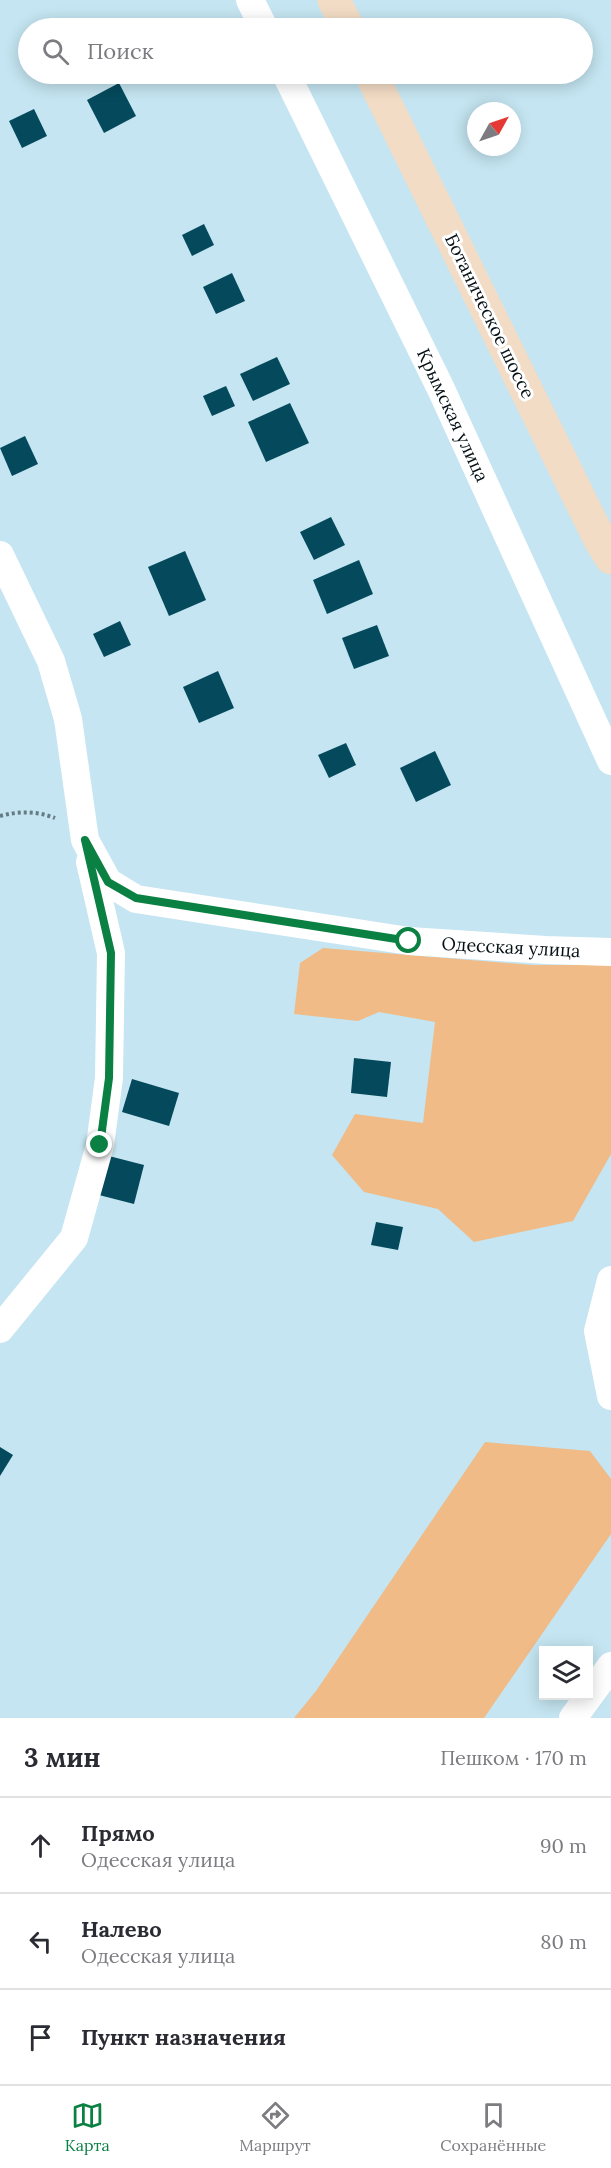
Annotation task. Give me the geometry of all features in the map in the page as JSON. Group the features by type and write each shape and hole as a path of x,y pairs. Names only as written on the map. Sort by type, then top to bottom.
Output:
{"street":[{"path":"250,0 259,18"},
{"path":"334,0 343,18"},
{"name":"Крымская улица","path":"291,84 441,389 611,761"},
{"name":"Ботаническое шоссе","path":"376,84 589,519 611,558"},
{"name":"Одесская улица","path":"0,555 54,670 68,719 85,840 111,953 109,1078 100,1145 74,1238 0,1329"},
{"name":"Одесская улица","path":"85,840 108,882 136,898 409,941 611,952"},
{"path":"611,1280 598,1331 611,1396"},
{"path":"573,1718 611,1666"}],"path":[{"path":"0,816 15,812 44,814 67,823 85,840"}],"shaded area":[{"path":"323,948 532,965 611,965 611,1154 573,1221 474,1242 438,1209 364,1192 332,1155 355,1114 423,1123 435,1022 379,1012 358,1021 294,1014 300,963"},
{"path":"485,1442 590,1451 611,1479 611,1534 484,1718 294,1718 316,1691"}],"building":[{"path":"120,84 136,116 104,133 87,100"},
{"path":"34,109 47,136 22,148 9,121"},
{"path":"204,224 214,245 192,256 182,235"},
{"path":"232,273 245,301 216,314 203,287"},
{"path":"277,357 290,384 253,401 240,374"},
{"path":"226,386 235,406 212,416 203,396"},
{"path":"290,403 309,443 266,462 248,422"},
{"path":"25,436 38,464 12,476 0,448"},
{"path":"331,517 345,545 314,560 300,532"},
{"path":"185,551 206,600 169,616 148,567"},
{"path":"359,560 373,594 327,614 313,580"},
{"path":"120,621 131,645 104,657 93,634"},
{"path":"377,625 389,656 354,669 342,638"},
{"path":"218,671 234,708 199,723 183,687"},
{"path":"346,743 356,765 329,778 318,755"},
{"path":"435,751 451,785 416,802 400,768"},
{"path":"354,1058 391,1062 387,1097 351,1093"},
{"path":"132,1079 179,1093 169,1126 122,1112"},
{"path":"109,1156 144,1165 134,1204 99,1195"},
{"path":"376,1222 403,1227 398,1250 371,1245"},
{"path":"0,1447 13,1455 0,1476"}],"route":[{"path":"100,1145 109,1078 111,953 85,840 108,882 136,898 409,941"}]}
